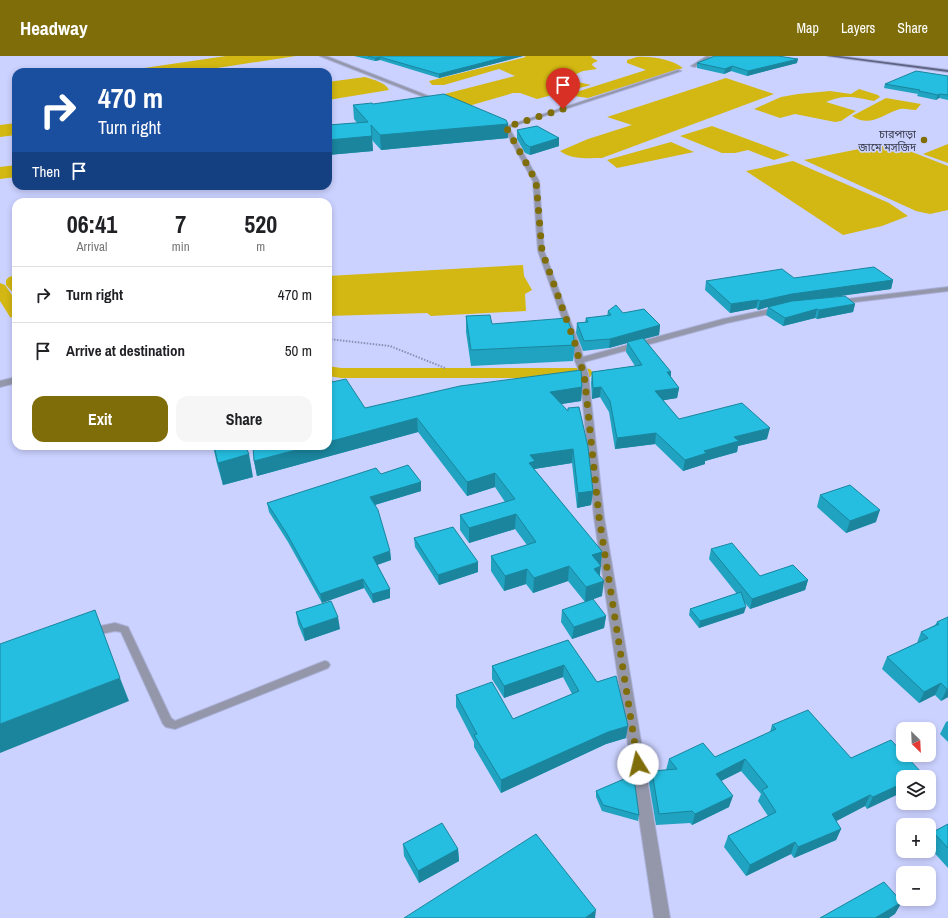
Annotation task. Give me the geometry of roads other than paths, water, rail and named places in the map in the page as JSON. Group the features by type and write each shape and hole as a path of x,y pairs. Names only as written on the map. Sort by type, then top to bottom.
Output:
{"main road":[{"path":"829,56 948,71"},
{"path":"854,56 948,68"}],"street":[{"path":"322,56 447,104"},
{"path":"693,66 707,60 710,58 709,56"},
{"path":"491,122 506,127 536,181 542,251 584,373 599,517 662,918"},
{"path":"828,303 948,289"},
{"path":"579,361 726,321 790,306"},
{"path":"0,384 12,381"}],"lane":[{"path":"506,127 679,71"},
{"path":"84,634 98,629 115,627 125,630 167,721 170,724 175,725 325,666"}],"waterway":[{"path":"0,288 12,308"},
{"path":"332,372 341,373 584,373"}],"place":[{"name":"চারপাড়া জামে মসজিদ","path":"924,140"}]}
